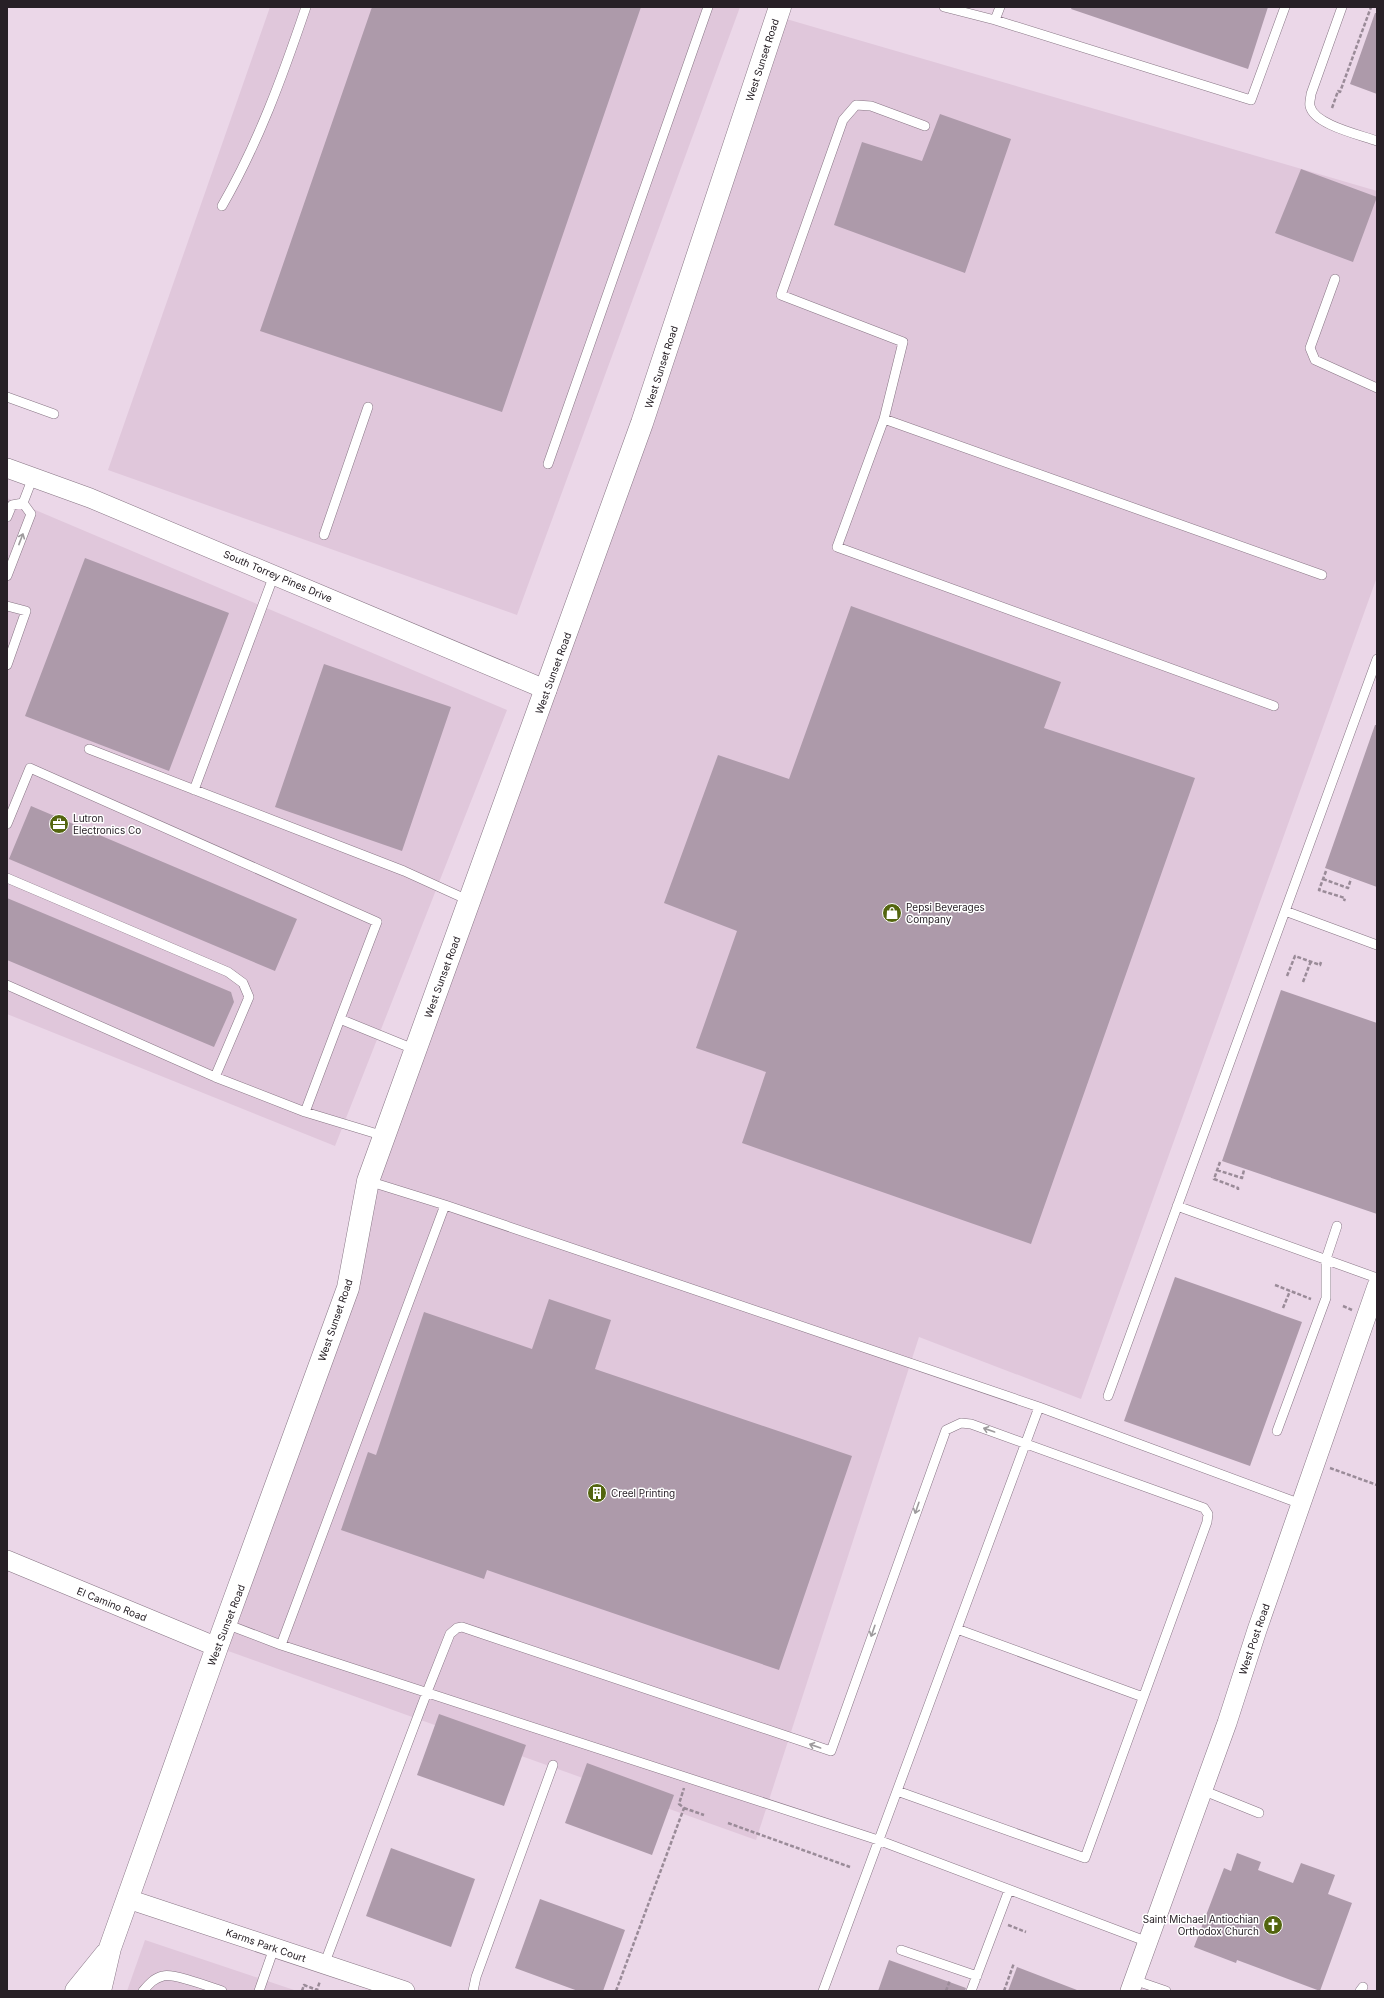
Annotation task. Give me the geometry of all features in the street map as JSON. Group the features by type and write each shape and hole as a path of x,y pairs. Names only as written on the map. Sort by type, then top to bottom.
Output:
{"main road":[{"name":"West Sunset Road","path":"100,1991 110,1948 217,1647 348,1288 368,1181 547,690 642,423 780,7"},
{"name":"West Sunset Road","path":"76,1991 110,1948"}],"street":[{"name":"South Torrey Pines Drive","path":"7,468 90,498 274,574 547,690"},
{"name":"West Post Road","path":"1132,1985 1202,1790 1377,1286"},
{"name":"El Camino Road","path":"7,1560 217,1647"},
{"name":"Karms Park Court","path":"128,1899 274,1948 322,1973 405,1991"}],"lane":[{"path":"222,206 242,172 292,49 306,7"},
{"path":"548,464 708,7"},
{"path":"944,7 995,20 1251,100 1285,7"},
{"path":"995,20 1000,7"},
{"path":"1342,7 1311,94 1310,106 1315,115 1326,123 1377,141"},
{"path":"925,126 871,106 856,105 843,120 781,295 903,342 884,419 837,547 1274,706"},
{"path":"1336,279 1310,348 1315,360 1377,388"},
{"path":"7,397 54,414"},
{"path":"324,535 368,407"},
{"path":"884,419 1322,575"},
{"path":"24,503 34,477"},
{"path":"7,517 12,505 24,503"},
{"path":"7,576 31,514 24,503"},
{"path":"194,790 274,574"},
{"path":"7,606 26,611 7,664"},
{"path":"1108,1396 1377,659"},
{"path":"89,749 404,871 470,900"},
{"path":"7,824 30,768 377,922 305,1112"},
{"path":"7,878 228,972 242,983 249,997 215,1077"},
{"path":"1285,911 1377,945"},
{"path":"7,985 215,1077 305,1112 384,1136"},
{"path":"340,1019 416,1050"},
{"path":"368,1181 445,1205 1040,1408 1301,1504"},
{"path":"281,1644 445,1205"},
{"path":"1177,1206 1377,1278"},
{"path":"1277,1431 1326,1298 1326,1259 1337,1226"},
{"path":"822,1991 1040,1408"},
{"path":"322,1973 426,1692 450,1634 457,1628 462,1627 831,1751 946,1430 961,1423 971,1424 1204,1508 1208,1514 1207,1522 1085,1858 897,1791"},
{"path":"226,1624 281,1644 878,1840 1148,1942"},
{"path":"957,1629 1143,1697"},
{"path":"474,1991 476,1977 553,1765"},
{"path":"1202,1790 1259,1813"},
{"path":"971,1991 1009,1890"},
{"path":"258,1991 274,1948"},
{"path":"901,1950 977,1976"},
{"path":"143,1991 151,1981 164,1975 181,1978 222,1991"},
{"path":"1132,1985 1166,1991"}],"path":[{"path":"1332,108 1338,91 1340,92 1371,7"},
{"path":"1326,871 1319,890 1345,898 1344,901"},
{"path":"1323,879 1348,888 1351,879"},
{"path":"1288,976 1295,956 1320,965 1321,962"},
{"path":"1303,982 1311,961"},
{"path":"1220,1162 1214,1179 1238,1188 1238,1190"},
{"path":"1217,1170 1242,1178 1244,1170"},
{"path":"1275,1286 1311,1299"},
{"path":"1283,1308 1290,1291"},
{"path":"1342,1306 1352,1310"},
{"path":"1316,1463 1377,1485"},
{"path":"685,1786 679,1804 684,1808 704,1815"},
{"path":"616,1991 684,1808"},
{"path":"728,1823 850,1867"},
{"path":"997,1922 1026,1932"},
{"path":"1004,1991 1014,1962"},
{"path":"302,1991 304,1985 317,1990 322,1973"},
{"path":"946,1991 950,1980"}],"shaded area":[{"path":"270,7 740,7 517,615 108,470"},
{"path":"776,16 1377,191 1377,577 1081,1399 919,1337 756,1840 217,1647 348,1288 368,1181"},
{"path":"7,498 507,710 335,1146 7,1014"},
{"path":"145,1940 297,1991 127,1991"}],"building":[{"path":"372,7 641,7 502,412 260,331"},
{"path":"1072,7 1268,7 1248,69 1071,9"},
{"path":"1375,13 1377,13 1377,94 1350,84"},
{"path":"940,114 1011,139 965,273 834,225 862,142 922,161"},
{"path":"1301,169 1377,197 1353,262 1275,233"},
{"path":"85,558 229,613 169,771 25,716"},
{"path":"851,606 1061,682 1044,728 1195,778 1031,1244 742,1143 766,1072 696,1048 737,931 664,903 718,755 789,779"},
{"path":"324,664 451,707 402,851 275,807"},
{"path":"1375,725 1377,725 1377,887 1325,868"},
{"path":"31,806 297,919 275,971 9,859"},
{"path":"7,898 231,992 234,1002 214,1047 7,960"},
{"path":"1281,990 1377,1023 1377,1214 1222,1161"},
{"path":"1175,1277 1302,1322 1250,1466 1124,1421"},
{"name":"Creel Printing","path":"549,1299 611,1320 595,1369 852,1456 779,1670 487,1570 484,1579 341,1530 368,1452 376,1455 424,1312 532,1349"},
{"path":"439,1714 526,1745 504,1806 417,1775"},
{"path":"587,1763 674,1795 652,1855 565,1823"},
{"path":"391,1848 475,1879 451,1947 366,1916"},
{"name":"Saint Michael Antiochian Orthodox Church","path":"1237,1853 1261,1862 1258,1870 1293,1883 1301,1863 1335,1875 1328,1894 1352,1903 1320,1991 1237,1960 1236,1963 1194,1947 1224,1868 1231,1871"},
{"path":"540,1899 625,1930 603,1991 578,1991 515,1968"},
{"path":"889,1960 966,1988 965,1991 878,1991"},
{"path":"1017,1967 1077,1990 1008,1991"}],"place":[{"name":"Lutron Electronics Co","path":"59,824"},
{"name":"Pepsi Beverages Company","path":"892,913"},
{"name":"Creel Printing","path":"597,1493"},
{"name":"Saint Michael Antiochian Orthodox Church","path":"1273,1925"}]}
